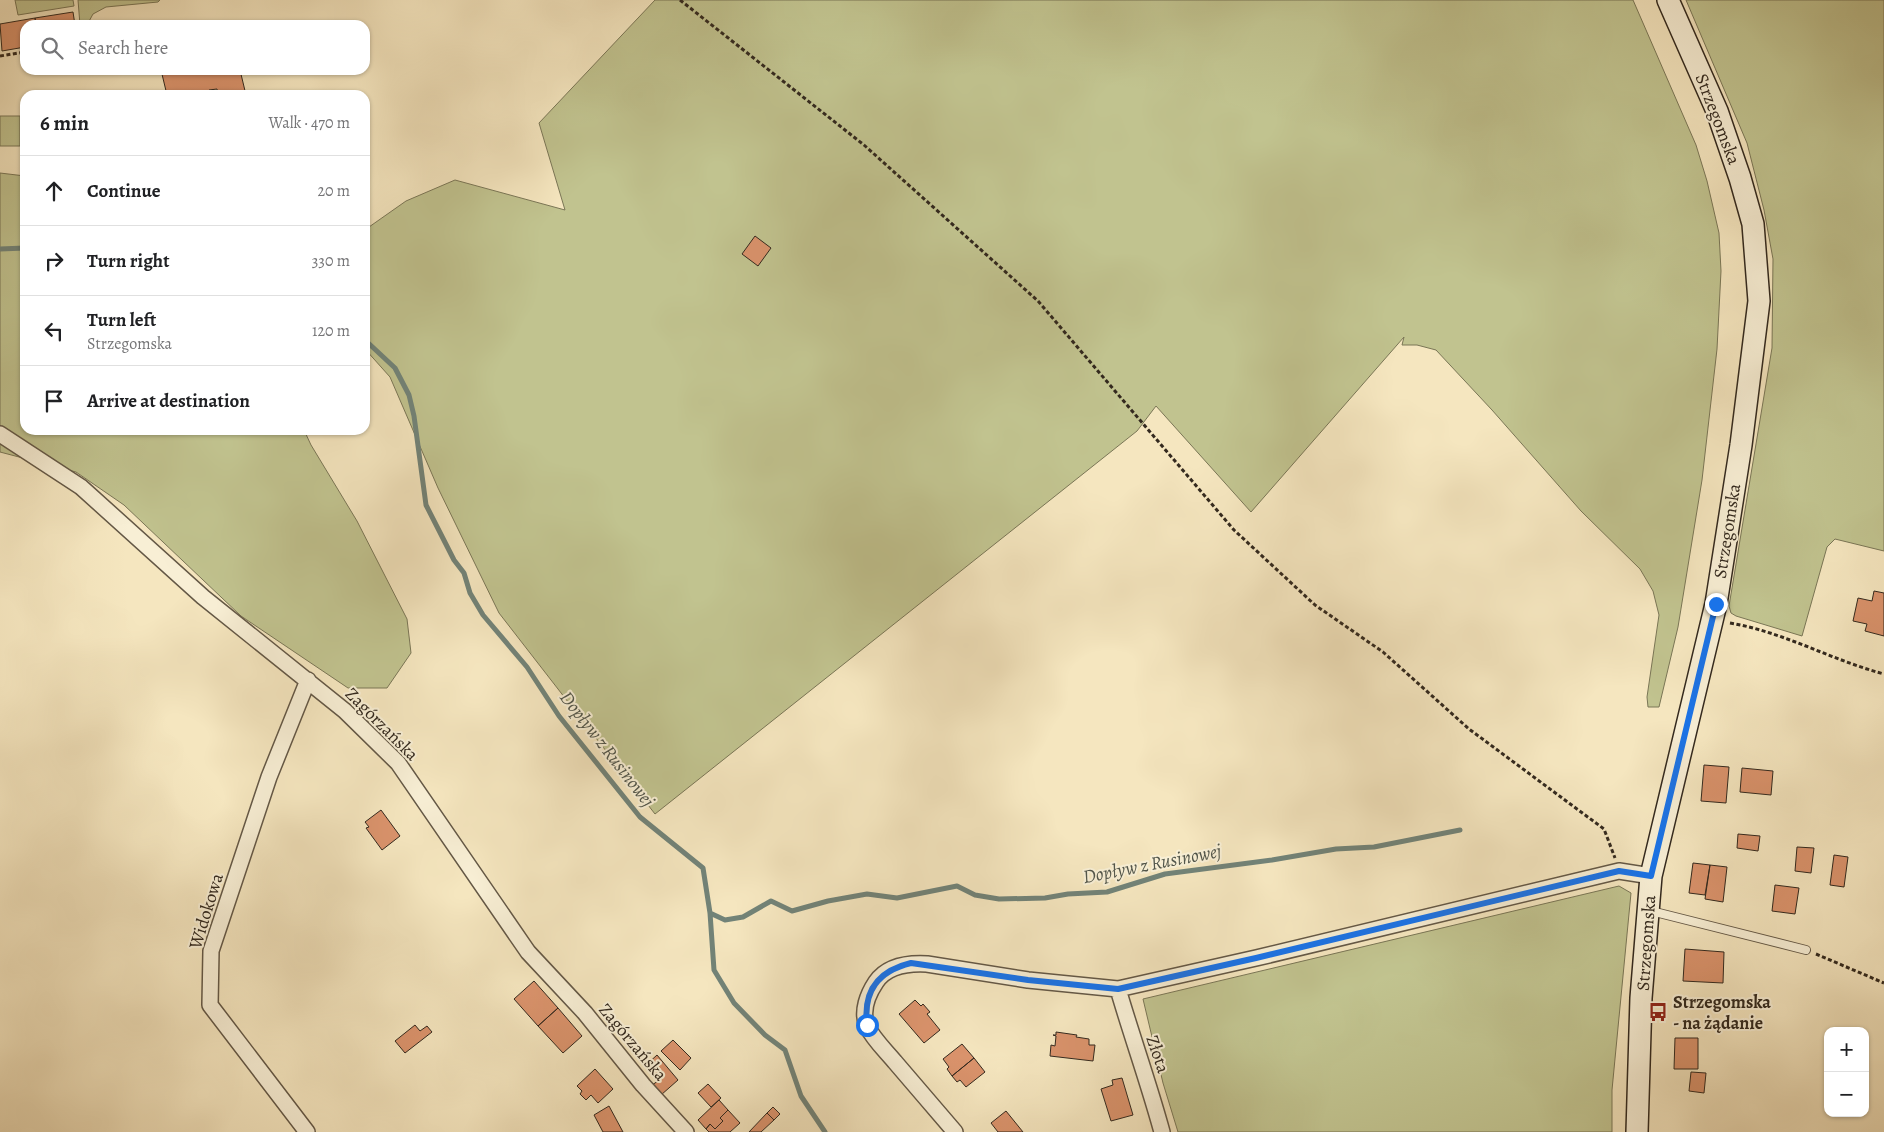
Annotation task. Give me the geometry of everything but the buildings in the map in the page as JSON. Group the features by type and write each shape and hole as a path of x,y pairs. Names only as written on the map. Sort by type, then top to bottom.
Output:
{"main road":[{"name":"Strzegomska","path":"1637,1132 1641,998 1651,876 1712,620 1742,445 1759,301 1752,224 1740,178 1717,111 1668,0"}],"street":[{"name":"Zagórzańska","path":"0,434 81,486 203,597 345,711 398,763 528,952 585,1013 643,1085 686,1132"},
{"name":"Widokowa","path":"307,1132 210,1005 211,951 269,777 308,680"},
{"path":"955,1132 882,1047 867,1025 865,1011 868,994 878,979 898,966 911,963 1028,980 1118,989 1619,871 1651,876"},
{"name":"Złota","path":"1118,989 1133,1041 1151,1091 1162,1132"}],"lane":[{"path":"1648,910 1806,950"}],"path":[{"path":"680,0 864,145 1038,301 1234,530 1315,605 1383,652 1469,729 1604,829 1619,871"},
{"path":"0,56 20,53"},
{"path":"1712,620 1772,632 1865,669 1884,674"},
{"path":"1806,950 1884,983"}],"green space":[{"path":"15,0 73,0 74,6 18,15"},
{"path":"78,0 160,0 158,2 106,7 93,14 90,20 80,20"},
{"path":"655,0 1633,0 1696,145 1707,181 1719,233 1721,271 1717,349 1702,480 1678,627 1659,707 1648,707 1647,697 1659,615 1653,591 1640,569 1581,511 1436,350 1417,345 1402,345 1404,337 1251,512 1156,406 1137,431 655,814 499,613 438,488 390,377 370,355 370,226 406,201 455,180 565,210 539,123"},
{"path":"1686,0 1884,0 1884,551 1835,539 1827,547 1802,636 1736,616 1731,613 1729,606 1772,348 1773,259 1764,210 1747,143"},
{"path":"0,116 20,116 20,146 0,146"},
{"path":"0,173 20,175 20,435 306,435 357,521 407,619 411,653 387,688 348,688 241,616 124,505 76,472 0,452"},
{"path":"1619,886 1631,893 1612,1090 1612,1132 1178,1132 1163,1083 1143,999"}],"waterway":[{"name":"Dopływ z Rusinowej","path":"0,249 20,248"},
{"name":"Dopływ z Rusinowej","path":"370,345 395,368 409,395 414,416 426,505 454,560 464,573 470,593 483,615 527,667 559,716 640,817 703,868 710,913 725,920 743,917 771,901 792,911 828,901 867,894 897,898 957,886 975,895 999,899 1045,898 1068,894 1107,892 1165,874 1272,860 1336,849 1374,847 1460,830"},
{"path":"710,913 714,970 734,1003 765,1035 785,1050 801,1096 825,1132"}],"place":[{"name":"Strzegomska - na żądanie","path":"1658,1012"}],"route":[{"path":"867,1025 865,1011 868,994 878,979 898,966 911,963 1028,980 1118,989 1619,871 1651,876 1716,604"}]}
